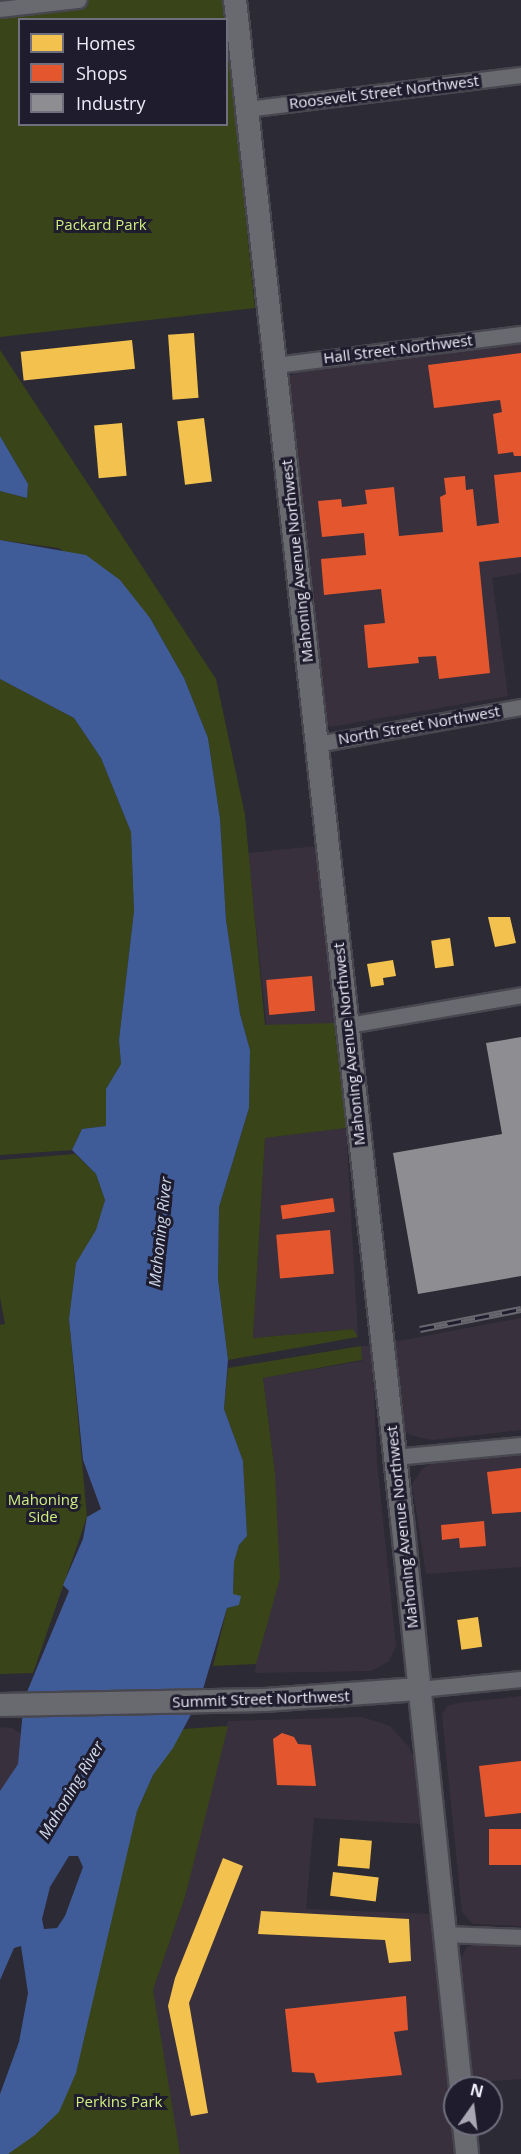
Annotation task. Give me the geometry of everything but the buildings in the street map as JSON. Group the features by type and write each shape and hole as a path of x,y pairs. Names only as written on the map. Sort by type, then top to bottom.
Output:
{"main road":[{"name":"Mahoning Avenue Northwest","path":"235,0 348,1025 460,2076"},
{"name":"Summit Street Northwest","path":"0,1705 265,1700 419,1689"},
{"path":"465,2136 467,2154"}],"street":[{"path":"0,9 78,0"},
{"name":"Roosevelt Street Northwest","path":"247,109 521,75"},
{"name":"Hall Street Northwest","path":"276,365 521,334"},
{"name":"North Street Northwest","path":"317,744 521,707"},
{"path":"348,1025 521,995"},
{"path":"394,1456 521,1445"},
{"name":"Summit Street Northwest","path":"419,1689 521,1679"},
{"path":"445,1934 521,1937"}],"shaded area":[{"path":"521,342 521,573 492,578 508,696 330,727 325,722 289,377 294,373"},
{"path":"316,846 335,1023 267,1030 248,853"},
{"path":"346,1128 358,1337 353,1329 253,1338 265,1138"},
{"path":"521,1318 521,1430 432,1440 410,1435 404,1429 393,1342"},
{"path":"361,1346 372,1346 377,1462 396,1646 388,1662 371,1671 255,1673 275,1473 263,1378 362,1361"},
{"path":"521,1451 521,1567 426,1574 412,1484 422,1469 435,1461"},
{"path":"521,1696 521,1926 473,1924 462,1912 442,1715 447,1706 458,1703"},
{"path":"362,1717 390,1726 409,1747 415,1760 422,1824 314,1818 306,1909 432,1914 449,2076 443,2076 443,2136 455,2136 457,2154 178,2154 153,1990 185,1897 228,1721"},
{"path":"0,1727 12,1728 23,1735 18,1764 0,1791"},
{"path":"478,1943 521,1944 521,2079 503,2080 503,2076 469,2076 459,1962 467,1947"}],"green space":[{"name":"Packard Park","path":"0,0 222,0 224,18 18,18 18,126 228,126 228,48 255,308 0,337"},
{"path":"0,350 216,679 245,815 265,1025 334,1023 346,1128 265,1138 253,1338 353,1329 358,1337 228,1360 218,1279 219,1207 249,1108 250,1050 240,1014 226,920 220,819 208,738 184,678 150,618 59,548 0,540 0,491 27,498 28,484 0,436"},
{"path":"0,679 74,718 101,758 131,832 134,911 119,1040 121,1064 106,1089 106,1126 82,1129 72,1150 0,1155"},
{"name":"Mahoning Side","path":"75,1154 96,1174 105,1200 97,1230 76,1263 69,1319 87,1517 33,1673 0,1674 0,1325 5,1324 0,1297 0,1160"},
{"path":"361,1346 362,1360 263,1378 275,1473 280,1578 256,1664 213,1666 227,1608 238,1605 233,1594 234,1562 239,1545 247,1536 243,1461 224,1409 228,1368"},
{"name":"Perkins Park","path":"228,1726 185,1897 153,1990 180,2154 7,2154 106,1934 137,1811 153,1775 183,1729"}],"water":[{"path":"0,436 28,484 27,498 0,491"},
{"name":"Mahoning River","path":"0,540 86,555 120,580 150,618 184,678 208,738 220,819 226,920 240,1014 250,1050 249,1108 219,1207 218,1279 228,1360 224,1409 243,1461 247,1536 239,1545 234,1562 233,1594 241,1596 239,1605 227,1608 201,1696 173,1748 153,1775 137,1811 76,2073 59,2112 35,2135 8,2154 0,2154 0,2094 19,2042 28,1993 21,1946 14,1948 0,1980 0,1791 18,1764 24,1699 69,1591 63,1585 83,1539 87,1517 101,1509 83,1460 69,1319 76,1263 96,1230 105,1200 96,1174 72,1150 82,1129 106,1126 106,1089 121,1064 119,1040 134,911 131,832 101,758 74,718 0,679","holes":["69,1856 78,1856 83,1867 65,1916 57,1928 44,1929 42,1919 50,1887"]}],"railway":[{"path":"420,1329 521,1309"}]}
